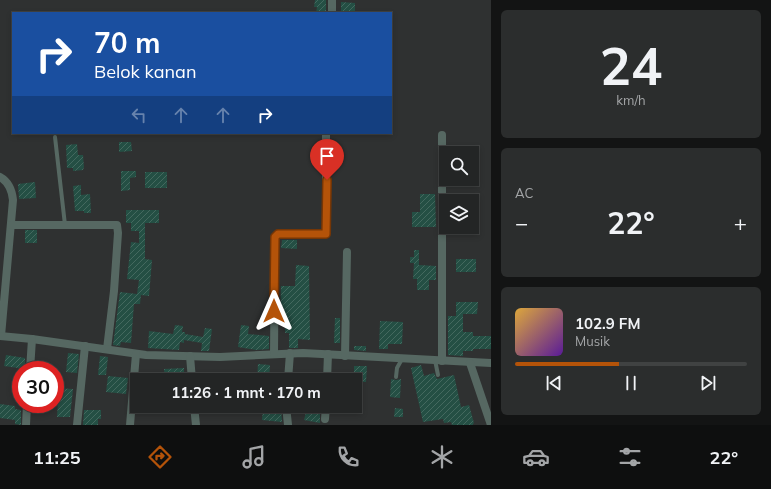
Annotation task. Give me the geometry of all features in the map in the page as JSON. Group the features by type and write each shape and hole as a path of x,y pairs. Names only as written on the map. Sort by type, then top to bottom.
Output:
{"street":[{"path":"332,0 332,12"},
{"path":"274,354 274,238 278,234 326,234 326,134"},
{"path":"438,361 442,135"},
{"path":"0,177 9,186 12,194 11,225 1,336 146,355 220,357 290,353 491,363"},
{"path":"11,225 109,224 118,226 114,291 107,349"},
{"path":"345,356 347,252"},
{"path":"31,361 32,339"},
{"path":"77,425 85,346"},
{"path":"289,373 290,353"},
{"path":"130,425 136,354"},
{"path":"327,373 328,354"},
{"path":"190,356 191,373"},
{"path":"470,363 491,425"},
{"path":"26,425 27,413"},
{"path":"195,413 196,425"},
{"path":"287,413 288,425"},
{"path":"325,413 325,418"}],"lane":[{"path":"55,137 66,225"},
{"path":"396,377 397,368 402,359"},
{"path":"438,361 438,375"}],"building":[{"path":"315,0 326,0 326,12 316,12 317,7 314,7"},
{"path":"341,2 355,3 355,12 341,12"},
{"path":"119,142 131,142 132,151 119,152"},
{"path":"77,144 78,155 83,155 84,167 83,170 73,171 73,168 67,168 66,145"},
{"path":"121,171 136,171 136,177 130,178 130,190 121,191"},
{"path":"145,172 167,172 167,188 145,188"},
{"path":"35,182 36,198 19,199 18,184"},
{"path":"81,185 81,195 90,194 91,213 75,211 73,186"},
{"path":"420,194 435,194 436,227 412,227 412,212 420,212"},
{"path":"126,210 159,210 159,223 145,223 145,259 152,260 149,296 141,295 140,304 134,304 131,343 121,342 120,346 113,345 120,292 137,294 139,280 127,279 131,242 139,243 139,231 131,231 131,223 126,223"},
{"path":"25,230 37,230 37,243 25,243"},
{"path":"282,240 297,240 297,249 281,248"},
{"path":"414,250 419,250 419,265 436,266 436,280 429,280 429,290 417,290 417,279 413,279 414,263 410,263 410,257 414,257"},
{"path":"456,259 476,259 476,272 456,272"},
{"path":"296,265 309,266 310,340 298,339 298,348 289,348 289,333 285,333 285,319 280,318 281,286 295,286"},
{"path":"456,302 478,302 477,314 463,314 463,332 473,332 473,336 491,336 491,349 473,349 473,351 463,351 463,356 448,355 448,316 456,316"},
{"path":"335,318 340,318 340,343 334,343"},
{"path":"380,321 403,322 402,344 388,344 388,349 379,349"},
{"path":"175,325 183,326 182,332 185,332 185,334 203,337 205,328 212,329 209,351 201,351 202,343 184,340 184,343 180,342 179,350 148,348 149,331 173,334"},
{"path":"241,325 249,326 248,334 269,336 269,349 256,350 238,347"},
{"path":"354,346 366,346 366,351 354,350"},
{"path":"68,353 79,354 77,373 66,372"},
{"path":"6,355 25,358 25,361 12,361 12,367 4,366"},
{"path":"100,356 108,357 106,375 98,375"},
{"path":"258,364 270,365 269,373 257,373"},
{"path":"421,365 424,376 434,373 437,379 454,375 461,407 469,405 474,423 473,425 452,425 451,422 444,423 443,419 423,422 411,368"},
{"path":"354,366 367,366 366,382 362,382 362,373 354,373"},
{"path":"184,368 184,373 164,373 164,369"},
{"path":"108,376 128,378 126,394 106,392"},
{"path":"391,379 401,379 400,398 390,397"},
{"path":"64,388 73,389 70,417 57,417 57,413 64,413"},
{"path":"0,404 12,406 12,413 21,413 21,425 15,424 15,420 0,418"},
{"path":"395,408 403,409 403,417 394,417"},
{"path":"84,410 101,410 101,419 98,419 98,425 83,425"},
{"path":"262,413 281,413 282,422 262,420"},
{"path":"306,413 320,414 320,423 304,420"}],"route":[{"path":"274,311 274,238 278,234 326,234 327,180"}]}
